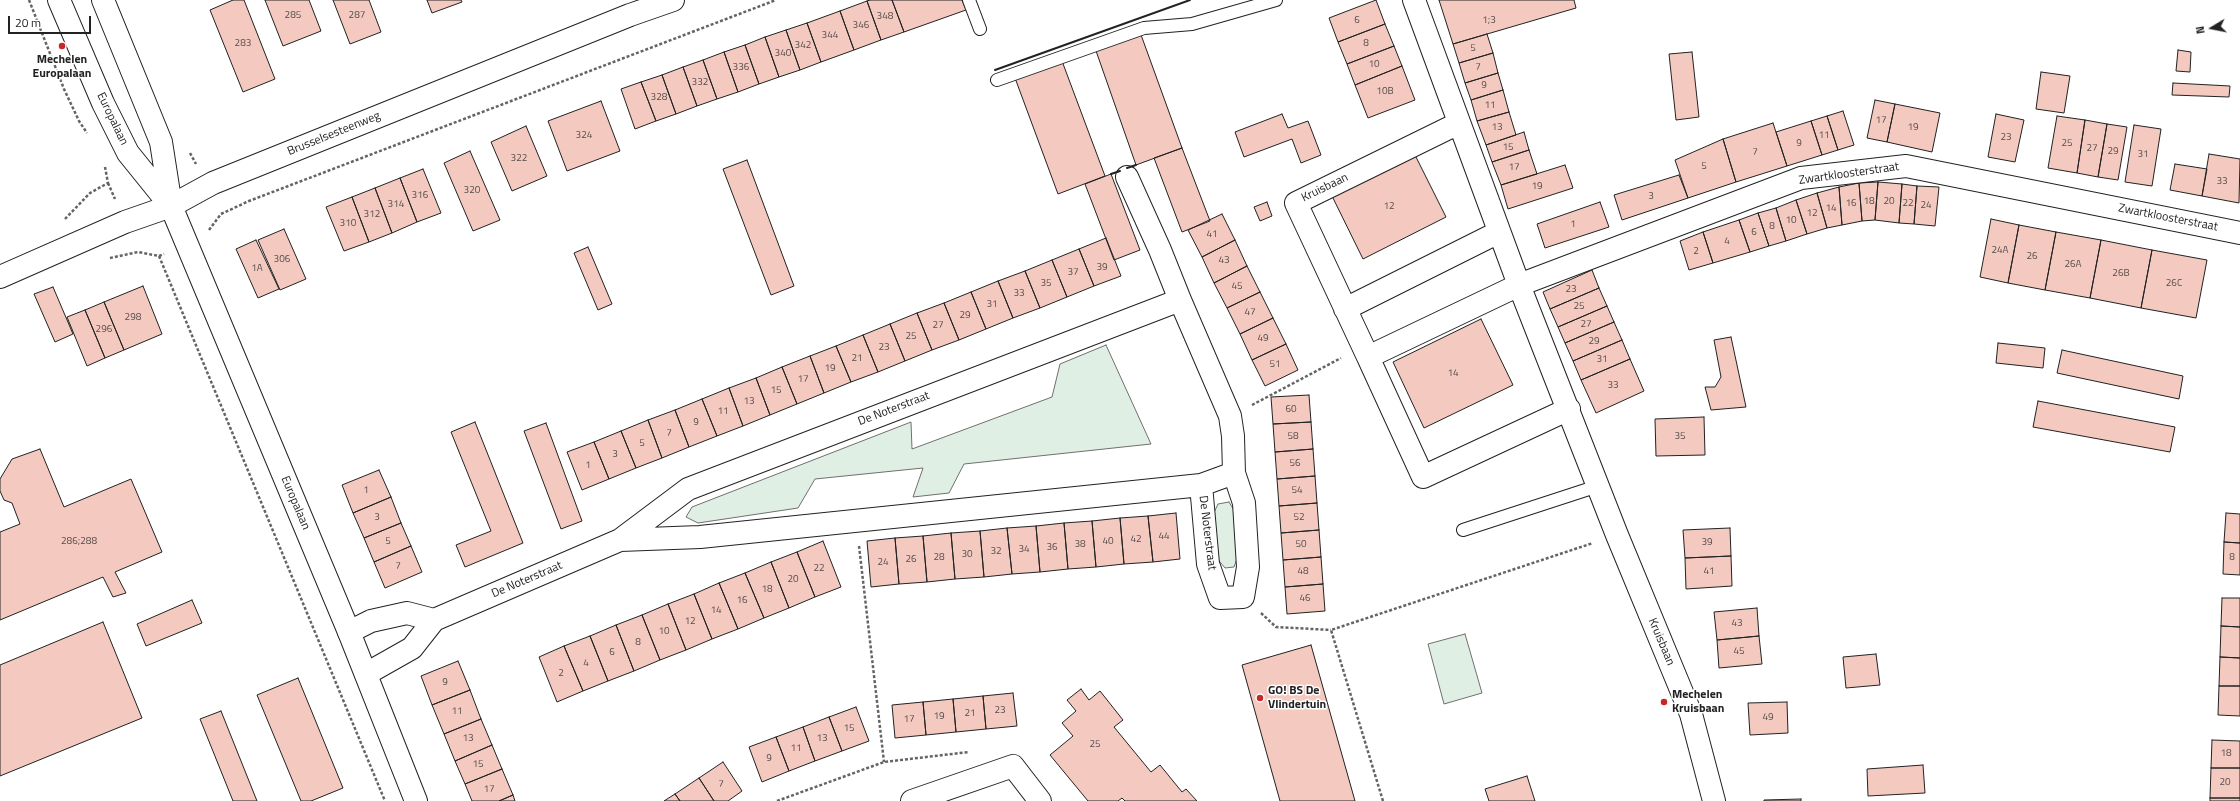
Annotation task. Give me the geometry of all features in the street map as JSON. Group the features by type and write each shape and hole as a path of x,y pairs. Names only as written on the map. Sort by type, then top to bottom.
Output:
{"street":[{"name":"Europalaan","path":"59,0 103,103 128,153 171,206"},
{"name":"Europalaan","path":"102,0 161,142 171,206 349,632 416,801"},
{"name":"Brusselsesteenweg","path":"0,277 125,222 171,206 204,186 622,18 673,0"},
{"name":"Kruisbaan","path":"1414,0 1519,285 1569,409 1617,535 1692,714 1714,801"},
{"name":"Kruisbaan","path":"1459,123 1296,203 1422,477 1569,409"},
{"name":"Zwartkloosterstraat","path":"1519,285 1801,178 1906,166 2240,233"},
{"path":"1127,177 1160,250 1230,416 1233,436 1234,473 1244,502 1248,567 1243,597"},
{"path":"1345,309 1499,232"},
{"path":"1365,352 1519,285"},
{"name":"De Noterstraat","path":"366,674 412,648 434,620 620,540 688,489 1180,300"},
{"name":"De Noterstraat","path":"620,540 700,537 1201,485 1234,473"},
{"name":"De Noterstraat","path":"1201,485 1208,564 1220,598 1243,597"},
{"path":"349,632 371,620 407,613 434,620"},
{"path":"912,801 1013,766 1040,801"}],"lane":[{"path":"970,0 980,29"},
{"path":"996,80 1144,28 1192,24 1276,0"},
{"path":"1463,530 1598,486"}],"path":[{"path":"29,0 64,89 79,121 90,137"},
{"path":"218,218 225,211 249,201 776,0"},
{"path":"62,222 90,193 108,183 104,163"},
{"path":"159,256 385,801"},
{"path":"1230,416 1365,352"},
{"path":"856,520 884,762"},
{"path":"1243,597 1276,627 1331,630 1617,535"},
{"path":"1331,630 1383,801"},
{"path":"777,801 884,762 970,752"}],"green space":[{"path":"1106,345 1151,444 964,464 949,493 913,497 923,468 815,479 798,508 698,523 686,517 692,507 911,422 912,449 1052,397 1060,364"},
{"path":"1229,502 1237,515 1239,553 1234,567 1225,568 1215,556 1212,517 1218,504"},
{"path":"1465,634 1482,693 1444,704 1428,644"}],"building":[{"path":"233,0 244,0 275,79 243,92 210,10"},
{"path":"265,0 309,0 321,31 283,46"},
{"path":"333,0 369,0 381,32 350,44"},
{"path":"427,0 461,0 462,2 432,13"},
{"path":"892,0 904,32 881,40 867,1"},
{"path":"892,0 962,0 966,10 904,32"},
{"path":"1376,0 1385,24 1338,42 1329,18"},
{"path":"1439,0 1574,0 1576,8 1453,44"},
{"path":"867,1 881,40 854,50 840,11"},
{"path":"840,11 854,50 821,62 807,23"},
{"path":"807,23 821,62 800,70 786,30"},
{"path":"1385,24 1394,46 1347,64 1338,42"},
{"path":"786,30 800,70 779,77 765,37"},
{"path":"1140,32 1182,148 1136,165 1095,48"},
{"path":"1487,34 1493,53 1459,63 1453,44"},
{"path":"765,37 779,77 759,84 745,45"},
{"path":"745,45 759,84 738,92 724,52"},
{"path":"1394,46 1402,66 1355,85 1347,64"},
{"path":"2178,50 2191,52 2190,72 2176,71"},
{"path":"724,52 738,92 717,99 703,60"},
{"path":"1692,52 1699,117 1676,120 1669,54"},
{"path":"1493,53 1498,73 1465,83 1459,63"},
{"path":"703,60 717,99 697,106 683,67"},
{"path":"1062,61 1105,176 1058,194 1015,78"},
{"path":"1402,66 1415,100 1368,118 1355,85"},
{"path":"683,67 697,106 676,114 662,75"},
{"path":"2041,72 2070,76 2064,113 2036,109"},
{"path":"1498,73 1503,90 1471,100 1465,83"},
{"path":"662,75 676,114 656,121 641,82"},
{"path":"641,82 656,121 635,129 621,89"},
{"path":"2173,83 2230,86 2229,97 2172,95"},
{"path":"1503,90 1509,112 1477,121 1471,100"},
{"path":"1875,100 1895,104 1887,142 1867,138"},
{"path":"601,101 620,151 567,171 548,121"},
{"path":"1895,104 1940,113 1932,152 1887,142"},
{"path":"1843,111 1854,145 1838,150 1827,116"},
{"path":"1509,112 1516,135 1486,145 1477,121"},
{"path":"1282,114 1288,128 1308,121 1321,155 1301,163 1292,139 1244,157 1235,132"},
{"path":"1996,114 2024,120 2015,162 1988,157"},
{"path":"1827,116 1838,150 1822,155 1811,121"},
{"path":"2057,116 2085,120 2077,173 2048,168"},
{"path":"2085,120 2107,124 2098,177 2077,173"},
{"path":"1811,121 1822,155 1787,166 1776,132"},
{"path":"1773,123 1787,166 1736,182 1723,139"},
{"path":"2107,124 2127,127 2118,180 2098,177"},
{"path":"2134,125 2161,129 2152,186 2125,182"},
{"path":"526,126 547,176 512,191 491,142"},
{"path":"1524,132 1529,150 1492,162 1486,145"},
{"path":"1723,139 1736,182 1688,198 1675,160"},
{"path":"1182,148 1210,221 1182,232 1154,158"},
{"path":"1529,150 1537,174 1501,185 1492,162"},
{"path":"470,151 500,220 473,231 444,163"},
{"path":"2209,154 2240,159 2239,203 2202,196"},
{"path":"1415,155 1446,217 1363,259 1332,196"},
{"path":"747,160 794,286 771,295 723,169"},
{"path":"2175,164 2207,169 2202,196 2170,190"},
{"path":"1565,165 1573,188 1508,209 1501,185"},
{"path":"423,169 441,213 417,222 400,178"},
{"path":"1111,174 1140,250 1114,260 1085,184"},
{"path":"1679,175 1688,198 1622,220 1614,195"},
{"path":"400,178 417,222 392,233 375,188"},
{"path":"1878,182 1875,220 1862,221 1859,183"},
{"path":"1878,182 1902,184 1899,223 1875,220"},
{"path":"1859,183 1862,221 1842,225 1839,187"},
{"path":"1902,184 1917,186 1914,224 1899,223"},
{"path":"1917,186 1939,187 1935,226 1914,224"},
{"path":"1839,187 1842,225 1827,228 1817,193"},
{"path":"375,188 392,233 369,242 352,197"},
{"path":"1817,193 1827,228 1807,234 1796,200"},
{"path":"352,197 369,242 344,251 326,207"},
{"path":"1796,200 1807,234 1786,241 1776,208"},
{"path":"1267,202 1272,216 1260,221 1254,207"},
{"path":"1600,202 1609,227 1545,248 1537,224"},
{"path":"1776,208 1786,241 1769,246 1758,213"},
{"path":"1758,213 1769,246 1750,252 1739,220"},
{"path":"1222,214 1235,240 1202,257 1188,230"},
{"path":"1991,219 2019,225 2008,283 1980,277"},
{"path":"1739,220 1750,252 1713,263 1703,232"},
{"path":"2019,225 2056,232 2045,290 2008,283"},
{"path":"284,229 306,279 280,290 258,240"},
{"path":"1703,232 1713,263 1689,270 1680,241"},
{"path":"2056,232 2101,240 2090,298 2045,290"},
{"path":"1106,238 1121,276 1094,286 1079,249"},
{"path":"256,240 279,289 258,298 236,249"},
{"path":"1235,240 1247,266 1214,283 1202,257"},
{"path":"2101,240 2152,250 2141,308 2090,298"},
{"path":"588,247 612,304 598,310 574,253"},
{"path":"1079,249 1094,286 1067,297 1052,260"},
{"path":"2152,250 2207,260 2196,318 2141,308"},
{"path":"1052,260 1067,297 1040,308 1025,271"},
{"path":"1247,266 1260,292 1227,308 1214,283"},
{"path":"1592,270 1599,288 1550,309 1543,292"},
{"path":"1025,271 1040,308 1013,318 998,281"},
{"path":"998,281 1013,318 986,329 971,292"},
{"path":"143,286 162,334 124,350 104,302"},
{"path":"53,287 73,334 55,342 34,294"},
{"path":"1599,288 1607,306 1558,327 1550,309"},
{"path":"971,292 986,329 959,340 944,303"},
{"path":"1260,292 1273,318 1240,334 1227,308"},
{"path":"104,302 124,350 105,358 85,310"},
{"path":"944,303 959,340 932,350 917,313"},
{"path":"1607,306 1614,322 1565,343 1558,327"},
{"path":"85,310 105,358 87,366 67,317"},
{"path":"917,313 932,350 905,361 890,324"},
{"path":"1273,318 1286,344 1252,360 1240,334"},
{"path":"1481,319 1513,385 1424,428 1393,362"},
{"path":"1614,322 1622,340 1573,361 1565,343"},
{"path":"890,324 905,361 878,372 863,335"},
{"path":"863,335 878,372 851,382 836,346"},
{"path":"1731,337 1746,407 1711,410 1705,387 1715,387 1721,377 1714,340"},
{"path":"1622,340 1630,359 1581,380 1573,361"},
{"path":"1998,343 2045,348 2043,368 1996,363"},
{"path":"1286,344 1298,370 1265,386 1252,360"},
{"path":"836,346 851,382 824,393 810,356"},
{"path":"2062,350 2183,376 2179,399 2057,373"},
{"path":"810,356 824,393 797,404 782,367"},
{"path":"1630,359 1644,391 1596,413 1581,380"},
{"path":"782,367 797,404 770,415 756,378"},
{"path":"756,378 770,415 743,426 729,388"},
{"path":"729,388 743,426 717,436 702,399"},
{"path":"1309,395 1311,422 1273,424 1271,397"},
{"path":"702,399 717,436 689,447 675,410"},
{"path":"2038,401 2175,427 2170,452 2033,427"},
{"path":"675,410 689,447 662,458 648,420"},
{"path":"1704,417 1705,455 1656,456 1655,419"},
{"path":"648,420 662,458 636,468 621,431"},
{"path":"475,422 523,543 465,567 456,545 491,531 451,432"},
{"path":"1311,422 1313,449 1275,452 1273,424"},
{"path":"546,423 582,521 561,529 524,431"},
{"path":"621,431 636,468 609,479 594,442"},
{"path":"594,442 609,479 582,490 567,452"},
{"path":"40,449 64,507 131,479 162,552 115,572 126,593 113,597 103,577 0,620 0,532 20,524 12,503 4,500 0,491 0,479 12,459"},
{"path":"1313,449 1315,476 1277,479 1275,452"},
{"path":"379,470 391,497 353,513 342,485"},
{"path":"1315,476 1317,503 1279,506 1277,479"},
{"path":"391,497 401,523 364,538 353,513"},
{"path":"1317,503 1319,530 1281,533 1279,506"},
{"path":"1176,513 1180,559 1153,562 1148,516"},
{"path":"2226,513 2240,514 2240,543 2224,542"},
{"path":"1148,516 1153,562 1124,564 1120,518"},
{"path":"1120,518 1124,564 1096,567 1092,521"},
{"path":"1092,521 1096,567 1068,569 1064,523"},
{"path":"401,523 411,546 374,562 364,538"},
{"path":"1064,523 1068,569 1040,572 1036,526"},
{"path":"1036,526 1040,572 1012,574 1007,528"},
{"path":"1007,528 1012,574 984,577 980,531"},
{"path":"1730,528 1731,556 1685,558 1683,530"},
{"path":"1319,530 1321,557 1283,560 1281,533"},
{"path":"980,531 984,577 955,579 951,533"},
{"path":"951,533 955,579 927,582 923,536"},
{"path":"923,536 927,582 899,584 895,538"},
{"path":"895,538 899,584 871,587 867,541"},
{"path":"823,541 841,587 815,597 797,552"},
{"path":"2224,542 2240,543 2240,575 2223,574"},
{"path":"411,546 422,572 385,588 374,562"},
{"path":"797,552 815,597 789,608 771,562"},
{"path":"1731,556 1732,586 1686,589 1685,558"},
{"path":"1321,557 1323,584 1285,587 1283,560"},
{"path":"771,562 789,608 764,618 745,573"},
{"path":"745,573 764,618 738,629 719,583"},
{"path":"719,583 738,629 712,639 694,594"},
{"path":"1323,584 1325,611 1287,614 1285,587"},
{"path":"694,594 712,639 686,650 668,604"},
{"path":"2222,598 2240,598 2240,627 2221,626"},
{"path":"192,600 202,623 146,646 137,624"},
{"path":"668,604 686,650 660,660 642,615"},
{"path":"1757,608 1759,636 1717,640 1714,612"},
{"path":"642,615 660,660 634,671 616,625"},
{"path":"103,622 142,718 0,776 0,665"},
{"path":"616,625 634,671 608,681 590,636"},
{"path":"2221,626 2240,627 2240,658 2220,657"},
{"path":"590,636 608,681 583,691 564,646"},
{"path":"1759,636 1762,664 1719,668 1717,640"},
{"path":"1311,645 1355,801 1280,801 1242,665"},
{"path":"564,646 583,691 557,702 539,657"},
{"path":"1876,654 1880,685 1846,688 1843,657"},
{"path":"2220,657 2240,658 2240,686 2219,686"},
{"path":"458,661 470,690 432,705 421,676"},
{"path":"298,678 343,788 311,801 301,801 257,695"},
{"path":"2219,686 2240,686 2240,716 2218,715"},
{"path":"1081,689 1089,700 1100,691 1123,720 1114,727 1151,772 1160,765 1182,792 1186,789 1197,801 1125,801 1122,798 1118,801 1088,801 1050,755 1073,736 1062,723 1076,711 1067,700"},
{"path":"470,690 481,719 444,734 432,705"},
{"path":"1013,693 1017,726 986,729 983,696"},
{"path":"983,696 986,729 956,732 953,699"},
{"path":"953,699 956,732 926,735 923,702"},
{"path":"923,702 926,735 895,738 892,705"},
{"path":"1787,702 1788,733 1750,735 1748,703"},
{"path":"856,707 869,741 842,751 829,717"},
{"path":"221,711 257,801 233,801 200,719"},
{"path":"829,717 842,751 815,761 803,727"},
{"path":"481,719 492,745 455,761 444,734"},
{"path":"803,727 815,761 789,771 776,737"},
{"path":"776,737 789,771 762,782 749,747"},
{"path":"2212,740 2240,741 2240,768 2211,768"},
{"path":"492,745 502,769 465,784 455,761"},
{"path":"723,762 742,791 728,801 714,801 699,778"},
{"path":"1923,765 1925,793 1868,796 1867,769"},
{"path":"2211,768 2240,768 2240,798 2210,798"},
{"path":"502,769 513,795 499,801 472,801 465,784"},
{"path":"1527,776 1535,801 1489,801 1485,789"},
{"path":"699,778 714,801 680,801 675,794"},
{"path":"675,794 680,801 664,801"},
{"path":"513,795 515,801 499,801"},
{"path":"2210,798 2240,798 2240,801 2210,801"},
{"path":"1801,799 1801,801 1764,801 1764,800"}],"wall":[{"path":"995,70 1190,0"},
{"path":"1127,168 1136,165"},
{"path":"1111,174 1120,171"}],"place":[{"name":"Mechelen Europalaan","path":"62,46"},
{"name":"GO! BS De Vlindertuin","path":"1260,698"},
{"name":"Mechelen Kruisbaan","path":"1664,702"}]}
